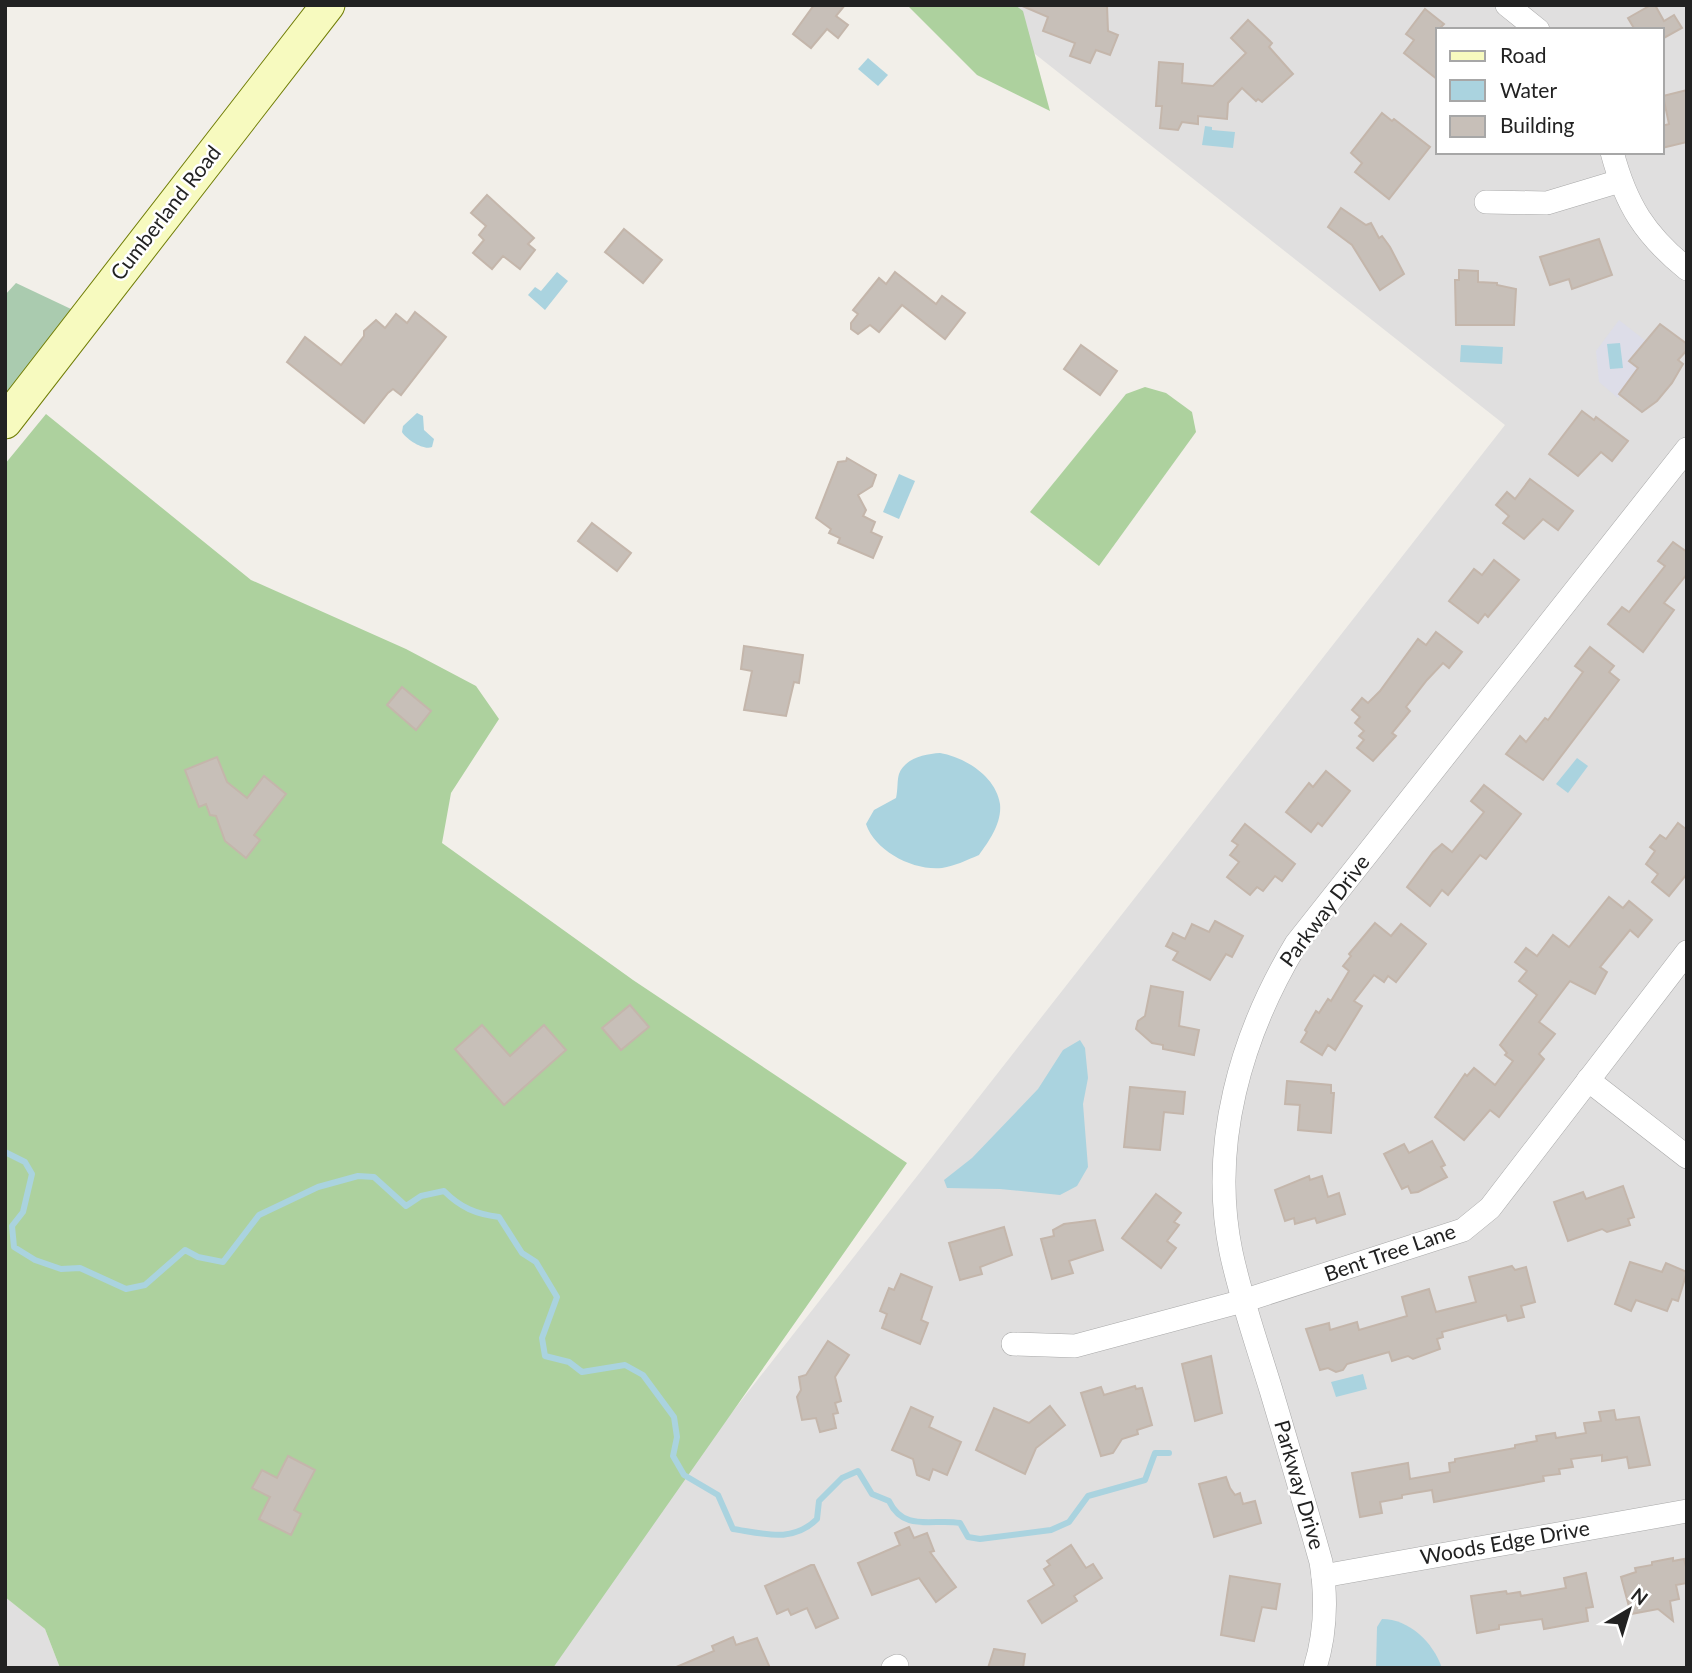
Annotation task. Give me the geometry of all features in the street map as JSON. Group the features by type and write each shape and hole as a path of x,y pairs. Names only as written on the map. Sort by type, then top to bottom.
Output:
{"main road":[{"name":"Cumberland Road","path":"5,422 328,5"}],"street":[{"path":"1507,5 1536,28"},
{"path":"1613,154 1620,181 1644,228 1687,269"},
{"path":"1486,202 1547,203 1620,181"},
{"name":"Parkway Drive","path":"1315,1668 1325,1630 1323,1576 1231,1250 1226,1161 1230,1116 1248,1040 1279,972 1296,944 1687,449"},
{"name":"Bent Tree Lane","path":"1013,1344 1075,1346 1244,1301 1463,1230 1490,1208 1687,952"},
{"path":"1588,1080 1687,1157"},
{"name":"Woods Edge Drive","path":"1323,1576 1687,1511"}],"shaded area":[{"path":"973,5 1687,5 1687,1668 532,1668 1505,425"},
{"path":"1619,320 1647,342 1648,357 1638,349 1629,360 1638,368 1618,398 1599,382 1596,351"},
{"path":"5,1597 45,1629 60,1668 5,1668"}],"green space":[{"path":"907,5 1015,5 1023,11 1050,111 977,75"},
{"path":"16,283 71,309 5,395 5,295"},
{"path":"1145,387 1166,393 1192,412 1196,432 1099,566 1030,512 1126,394"},
{"path":"46,414 251,580 406,649 476,686 499,719 451,793 442,843 633,980 907,1163 553,1668 60,1668 45,1629 5,1597 5,464"}],"water":[{"path":"868,58 888,75 878,86 858,69"},
{"path":"1205,126 1212,127 1212,130 1235,132 1233,148 1202,145"},
{"path":"557,272 568,281 545,310 528,295 535,287 541,291"},
{"path":"1620,343 1623,368 1610,369 1607,344"},
{"path":"1461,345 1503,347 1502,364 1460,362"},
{"path":"417,413 423,416 424,430 434,439 432,447 416,444 402,432 403,426"},
{"path":"899,474 915,481 899,519 883,512"},
{"path":"940,753 959,759 986,777 997,794 1000,811 994,831 979,855 952,866 931,868 908,863 886,851 866,824 874,810 896,798 899,774 906,764 922,756"},
{"path":"1577,758 1588,766 1568,793 1556,784"},
{"path":"1080,1040 1085,1048 1088,1078 1083,1104 1088,1167 1077,1186 1060,1195 1000,1189 947,1188 944,1180 972,1158 1038,1089 1063,1050"},
{"path":"1363,1374 1367,1389 1336,1397 1331,1382"},
{"path":"1382,1619 1402,1623 1419,1634 1433,1649 1442,1668 1376,1668 1377,1627"}],"building":[{"path":"814,5 845,5 836,16 848,25 838,38 827,29 811,48 793,34"},
{"path":"1020,5 1107,5 1108,31 1118,35 1110,55 1096,50 1090,63 1070,56 1075,43 1043,31 1048,17"},
{"path":"1655,5 1664,21 1674,15 1682,28 1664,38 1664,28 1634,28 1628,18"},
{"path":"1425,9 1444,24 1436,28 1436,78 1404,53 1414,40 1406,34"},
{"path":"1248,20 1272,43 1269,47 1293,74 1262,102 1258,99 1256,101 1242,88 1228,103 1227,119 1198,116 1198,124 1182,122 1178,130 1160,128 1162,106 1156,106 1159,62 1183,64 1182,83 1213,86 1246,53 1231,38"},
{"path":"1687,90 1687,142 1664,148 1664,125 1669,124 1664,96"},
{"path":"1382,113 1430,147 1389,199 1355,172 1362,163 1351,153"},
{"path":"487,195 534,238 528,244 535,250 520,269 503,256 492,269 473,253 484,240 479,235 486,226 471,213"},
{"path":"1341,208 1366,225 1371,223 1379,238 1382,236 1390,247 1404,274 1380,290 1352,245 1328,227"},
{"path":"624,229 662,260 643,283 605,252"},
{"path":"1599,239 1612,275 1572,289 1569,279 1550,285 1540,257"},
{"path":"1459,270 1478,271 1478,282 1497,283 1516,289 1514,325 1456,325 1455,280 1459,280"},
{"path":"895,272 936,304 942,296 965,313 945,339 902,305 879,332 870,325 858,334 851,329 851,323 858,314 853,310 879,278 886,284"},
{"path":"415,312 446,337 401,395 393,389 364,423 287,362 305,337 341,365 364,336 364,331 376,320 385,328 396,314 407,323"},
{"path":"1660,324 1687,344 1687,350 1678,360 1683,364 1672,383 1657,401 1642,412 1619,394 1638,368 1629,361"},
{"path":"1081,345 1117,371 1100,395 1064,369"},
{"path":"1582,411 1594,420 1596,417 1628,441 1612,461 1601,452 1578,476 1549,454"},
{"path":"847,458 876,475 872,486 858,495 866,510 863,516 875,522 871,532 882,537 873,558 838,543 840,538 829,533 831,529 816,518 838,462 846,461"},
{"path":"1530,479 1573,511 1558,530 1543,519 1524,539 1503,523 1509,516 1496,505 1507,492 1515,499"},
{"path":"592,523 631,553 617,571 578,541"},
{"path":"1673,542 1687,552 1687,574 1664,603 1674,610 1643,652 1608,624 1622,607 1629,612 1665,566 1658,561"},
{"path":"1494,560 1519,580 1488,617 1485,614 1478,623 1449,601 1474,569 1482,575"},
{"path":"1436,632 1462,652 1449,668 1443,663 1427,680 1406,707 1410,711 1392,733 1396,736 1373,761 1357,748 1364,740 1359,736 1364,731 1355,723 1360,717 1352,710 1362,698 1368,703 1380,691 1418,639 1426,645"},
{"path":"744,646 803,655 799,683 794,682 786,716 744,710 752,671 741,669"},
{"path":"1590,647 1614,666 1609,672 1619,680 1543,780 1506,754 1520,736 1526,742 1545,718 1548,720 1583,672 1575,666"},
{"path":"402,687 431,711 416,730 387,705"},
{"path":"217,757 227,782 247,798 264,776 286,794 254,835 260,840 246,858 225,841 216,816 210,815 206,804 199,807 185,770"},
{"path":"1326,771 1350,791 1322,826 1318,823 1311,832 1286,812 1309,783 1313,787"},
{"path":"1484,785 1521,814 1486,859 1480,855 1448,895 1442,890 1430,906 1407,887 1433,852 1442,844 1452,852 1484,812 1471,801"},
{"path":"1678,823 1687,830 1687,874 1669,896 1652,882 1658,874 1646,864 1655,851 1650,847 1660,835 1666,839"},
{"path":"1245,824 1295,864 1282,881 1275,876 1263,891 1257,887 1250,895 1227,877 1239,862 1230,855 1238,845 1232,841"},
{"path":"1609,897 1623,908 1629,901 1652,920 1638,937 1630,930 1600,967 1607,972 1595,994 1570,981 1539,1022 1555,1034 1539,1054 1544,1059 1499,1117 1490,1110 1464,1140 1435,1117 1465,1074 1467,1076 1474,1068 1495,1085 1513,1061 1505,1055 1507,1053 1500,1045 1537,995 1519,981 1527,971 1515,962 1526,948 1537,956 1553,935 1569,947"},
{"path":"1215,921 1243,936 1232,957 1226,954 1210,980 1173,960 1178,952 1166,946 1173,933 1185,939 1192,924 1209,932"},
{"path":"1375,923 1391,936 1401,924 1426,944 1396,982 1388,976 1384,982 1374,975 1354,1001 1362,1006 1335,1050 1328,1045 1322,1055 1301,1042 1307,1032 1305,1030 1316,1011 1319,1013 1328,999 1331,1001 1349,971 1343,966 1351,956 1349,954"},
{"path":"1151,986 1183,992 1179,1026 1199,1030 1194,1055 1163,1049 1163,1045 1152,1043 1136,1029 1138,1021 1145,1016"},
{"path":"630,1005 649,1027 621,1050 602,1028"},
{"path":"482,1025 510,1056 544,1025 566,1050 504,1105 455,1049"},
{"path":"1287,1081 1331,1085 1331,1093 1334,1093 1331,1133 1298,1130 1300,1105 1285,1104"},
{"path":"1130,1087 1185,1092 1183,1114 1164,1112 1160,1150 1124,1147"},
{"path":"1432,1141 1445,1165 1441,1167 1447,1177 1418,1192 1411,1193 1408,1186 1402,1189 1384,1154 1404,1144 1409,1153"},
{"path":"1309,1176 1310,1180 1322,1176 1328,1197 1339,1193 1345,1214 1317,1223 1315,1218 1295,1224 1294,1218 1285,1221 1275,1190"},
{"path":"1623,1186 1634,1217 1628,1219 1630,1225 1607,1232 1602,1229 1568,1241 1554,1202 1583,1192 1586,1199"},
{"path":"1156,1194 1181,1213 1174,1222 1179,1225 1167,1241 1176,1248 1161,1268 1122,1238"},
{"path":"1095,1220 1103,1250 1069,1261 1073,1273 1052,1279 1041,1239 1054,1236 1053,1230 1064,1224"},
{"path":"1004,1227 1012,1255 980,1267 982,1274 960,1280 949,1243"},
{"path":"1630,1262 1662,1272 1666,1263 1687,1272 1678,1301 1672,1299 1667,1311 1636,1300 1631,1311 1615,1304"},
{"path":"1512,1266 1515,1270 1526,1267 1535,1302 1521,1306 1524,1317 1508,1321 1506,1315 1442,1332 1443,1337 1437,1339 1440,1349 1413,1359 1408,1356 1392,1361 1389,1352 1347,1364 1343,1370 1336,1372 1328,1368 1320,1370 1306,1329 1329,1323 1330,1330 1357,1322 1359,1330 1407,1316 1402,1297 1429,1289 1436,1312 1476,1302 1469,1277"},
{"path":"901,1274 932,1287 921,1320 928,1323 920,1344 882,1328 887,1314 880,1311 889,1288 894,1290"},
{"path":"828,1341 849,1355 835,1377 841,1401 835,1403 838,1413 833,1414 836,1428 820,1432 816,1418 802,1420 797,1397 801,1390 799,1377 806,1375"},
{"path":"1211,1356 1222,1413 1195,1421 1182,1364"},
{"path":"1135,1386 1136,1389 1142,1388 1152,1425 1137,1430 1138,1434 1122,1439 1113,1453 1101,1456 1081,1393 1101,1387 1104,1395"},
{"path":"1050,1406 1065,1425 1036,1448 1025,1474 976,1450 994,1408 1029,1423"},
{"path":"911,1407 933,1417 929,1427 961,1442 947,1475 933,1469 929,1480 917,1475 913,1459 892,1450"},
{"path":"1614,1410 1616,1420 1639,1417 1650,1465 1629,1468 1627,1457 1602,1461 1602,1455 1571,1459 1573,1467 1559,1469 1560,1474 1543,1476 1544,1481 1434,1502 1432,1490 1402,1495 1402,1498 1380,1502 1382,1513 1360,1517 1352,1473 1408,1463 1410,1479 1450,1472 1449,1463 1455,1462 1455,1459 1515,1448 1515,1445 1537,1441 1536,1436 1555,1433 1556,1438 1586,1433 1584,1423 1601,1421 1599,1412"},
{"path":"288,1456 315,1470 294,1510 301,1514 291,1535 259,1519 270,1497 252,1488 262,1470 277,1478"},
{"path":"1226,1477 1235,1495 1240,1493 1243,1504 1255,1501 1261,1523 1214,1537 1199,1484"},
{"path":"909,1527 914,1538 927,1533 934,1551 930,1552 956,1587 936,1602 919,1578 872,1595 858,1563 900,1545 895,1533"},
{"path":"1071,1545 1086,1568 1093,1564 1102,1578 1074,1596 1077,1601 1042,1623 1028,1601 1054,1585 1044,1569 1050,1565 1047,1561"},
{"path":"1673,1558 1673,1561 1684,1559 1687,1583 1676,1585 1679,1599 1670,1601 1673,1621 1658,1609 1631,1614 1621,1577 1636,1572 1635,1568"},
{"path":"814,1565 838,1618 816,1628 807,1608 791,1615 788,1609 777,1614 765,1586"},
{"path":"1586,1573 1593,1607 1586,1608 1588,1621 1544,1629 1542,1619 1499,1625 1499,1629 1477,1633 1471,1596 1506,1591 1507,1594 1520,1592 1521,1596 1566,1588 1564,1578"},
{"path":"1230,1576 1280,1584 1276,1609 1262,1607 1254,1641 1221,1635"},
{"path":"733,1637 736,1645 757,1638 770,1668 674,1668 714,1651 712,1646"},
{"path":"994,1649 1025,1654 1023,1668 988,1668"}],"waterway":[{"path":"5,1152 25,1162 32,1174 23,1212 12,1226 14,1247 35,1260 61,1269 80,1268 126,1289 145,1285 185,1250 198,1257 223,1262 259,1215 318,1187 358,1176 374,1177 406,1206 421,1196 444,1191 469,1209 499,1217 522,1253 536,1262 557,1297 542,1338 545,1356 569,1362 582,1372 625,1365 643,1375 674,1417 677,1437 673,1456 684,1475 718,1495 733,1529 778,1535 808,1527 817,1519 819,1501 842,1478 858,1471 872,1494 889,1501 895,1511 911,1521 960,1523 968,1537 980,1539 1051,1530 1069,1522 1088,1496 1145,1480 1155,1453 1169,1453"}]}
